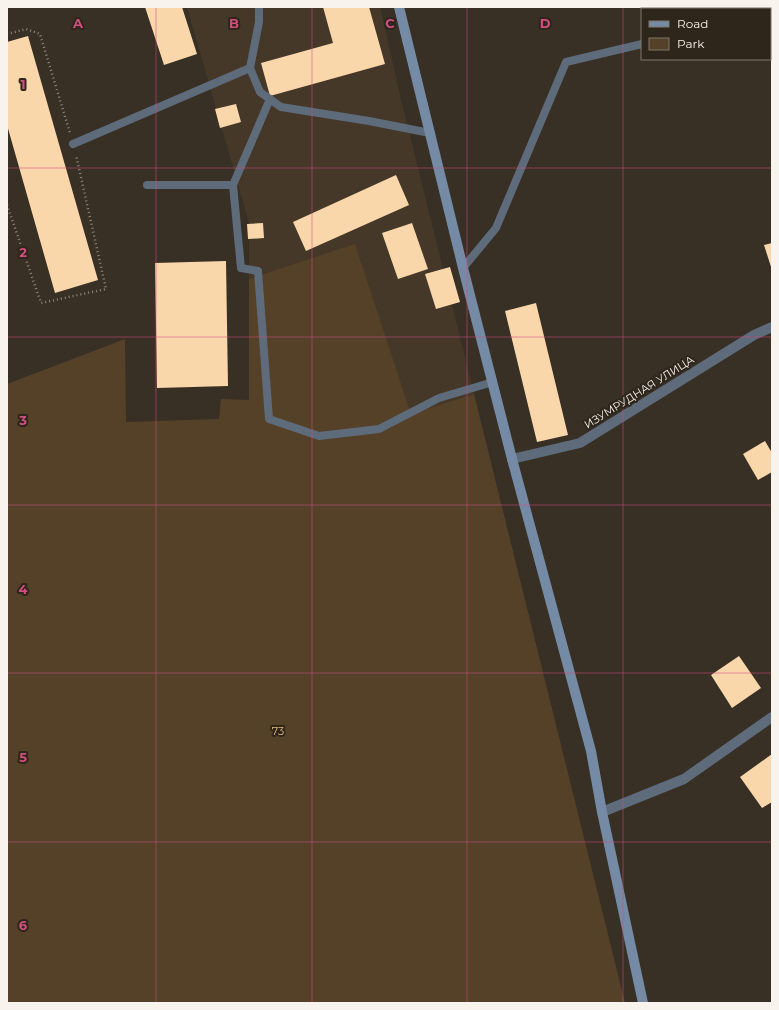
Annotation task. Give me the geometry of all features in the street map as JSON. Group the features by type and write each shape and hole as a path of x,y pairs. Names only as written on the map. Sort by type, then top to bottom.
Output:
{"street":[{"path":"399,7 463,268 512,459 591,751 602,812 643,1003"},
{"name":"ИЗУМРУДНАЯ УЛИЦА","path":"512,459 580,443 754,335 772,327"},
{"path":"602,812 684,779 772,717"}],"lane":[{"path":"259,7 259,22 250,68 260,92 281,107 369,121 430,133"},
{"path":"463,268 496,228 566,62 641,44"},
{"path":"73,144 250,68"},
{"path":"270,99 233,185 241,268 258,271 269,419 318,436 379,429 439,398 493,382"},
{"path":"147,185 233,185"}],"path":[{"path":"7,34 26,29 40,34 73,144 106,289 41,303 7,205"}],"shaded area":[{"path":"187,7 380,7 401,99 474,394 411,415 355,245 249,279 249,223"}],"green space":[{"name":"73","path":"355,244 411,414 474,394 625,1003 7,1003 7,384 125,339 126,422 219,419 221,399 249,400 249,279"}],"building":[{"path":"145,7 182,7 197,54 164,65"},
{"path":"323,7 369,7 385,64 270,96 261,63 333,43"},
{"path":"28,36 98,280 55,293 7,125 7,42"},
{"path":"236,104 241,122 220,128 215,109"},
{"path":"396,175 409,205 306,251 293,222"},
{"path":"263,223 264,238 248,239 247,224"},
{"path":"412,223 428,269 398,279 382,233"},
{"path":"772,243 772,270 764,245"},
{"path":"226,261 228,386 157,388 155,263"},
{"path":"450,267 460,302 436,309 425,274"},
{"path":"536,303 568,435 537,442 505,311"},
{"path":"765,441 772,453 772,472 758,480 743,454"},
{"path":"739,656 761,688 732,708 711,675"},
{"path":"772,754 772,802 762,808 740,777"}]}
